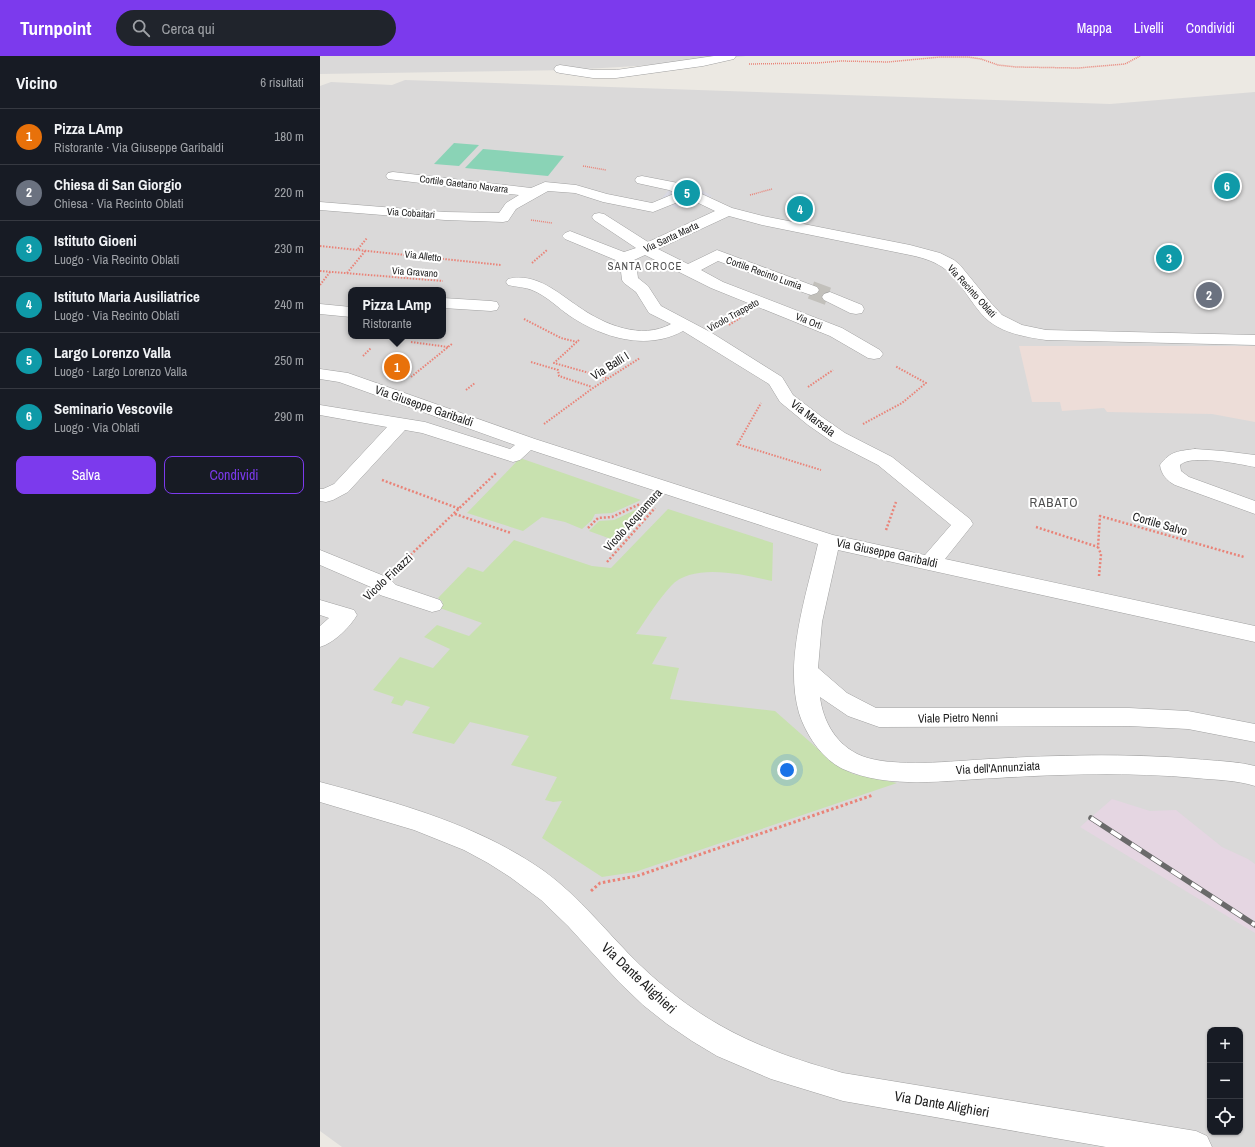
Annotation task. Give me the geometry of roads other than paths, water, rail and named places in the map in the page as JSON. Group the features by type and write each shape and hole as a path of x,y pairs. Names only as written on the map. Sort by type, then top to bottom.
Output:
{"street":[{"path":"560,69 593,74 616,74 704,62 730,56"},
{"name":"Cortile Gaetano Navarra","path":"393,176 535,193"},
{"name":"Via Recinto Oblati","path":"642,180 673,186 727,211 762,220 910,250 936,258 948,264 960,274 996,318 1010,326 1032,333 1046,335 1255,340"},
{"path":"535,193 545,186 576,189 603,198 653,208 688,193"},
{"name":"Via Cobaitari","path":"320,206 445,216 503,218 511,206 535,193"},
{"name":"Via Santa Marta","path":"624,258 727,211"},
{"name":"Via Orti","path":"599,217 631,237 646,249 688,272 717,286 836,332 874,354"},
{"path":"570,236 624,258"},
{"name":"Cortile Recinto Lumia","path":"688,272 717,255 811,290"},
{"name":"Via Marsala","path":"624,258 628,262 630,280 642,289 655,309 706,337 776,381 786,398 815,421 838,437 885,462 963,524 931,562"},
{"path":"514,282 535,285 595,324 618,332 652,337 661,335 684,324"},
{"path":"830,297 856,309"},
{"path":"446,303 491,306"},
{"path":"320,309 348,312"},
{"path":"1224,339 1237,330 1255,330"},
{"name":"Via Giuseppe Garibaldi","path":"320,374 349,380 528,443 830,541 1255,634"},
{"name":"Via Giuseppe Garibaldi","path":"322,410 425,428 513,456 528,443"},
{"path":"320,495 326,496 341,488 400,424"},
{"path":"1255,461 1187,454 1175,458 1170,466 1173,475 1182,482 1255,508"},
{"path":"805,669 814,609 830,541"},
{"path":"320,557 381,583 388,590 432,605"},
{"path":"320,606 346,615 320,639"},
{"name":"Viale Pietro Nenni","path":"805,669 828,692 861,713 879,718 1129,717 1188,720 1255,732"},
{"name":"Via dell'Annunziata","path":"805,669 809,706 821,736 835,752 852,763 873,768 904,772 1034,766 1154,765 1218,770 1255,776"},
{"name":"Via Dante Alighieri","path":"320,792 398,813 454,834 521,869 569,908 629,973 657,999 689,1023 718,1041 762,1062 802,1076 843,1087 1196,1147"}],"tunnel":[{"path":"811,290 830,297"}],"railway":[{"path":"1091,818 1255,925"}],"place":[{"name":"Seminario Vescovile","path":"1227,186"},
{"name":"Largo Lorenzo Valla","path":"687,193"},
{"name":"Istituto Maria Ausiliatrice","path":"800,209"},
{"name":"Istituto Gioeni","path":"1169,258"},
{"name":"Chiesa di San Giorgio","path":"1209,295"},
{"name":"Pizza LAmp","path":"397,367"}],"district":[{"name":"SANTA CROCE","path":"645,266"},
{"name":"RABATO","path":"1054,502"}]}
